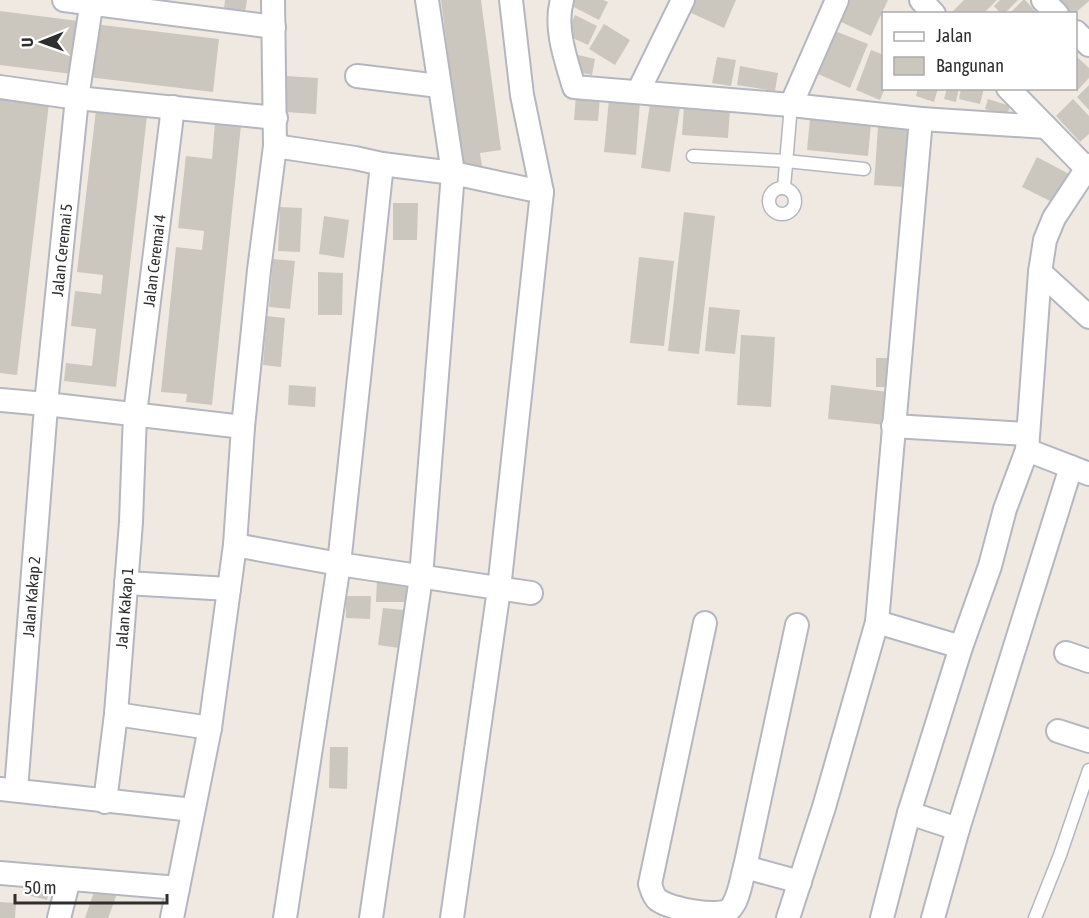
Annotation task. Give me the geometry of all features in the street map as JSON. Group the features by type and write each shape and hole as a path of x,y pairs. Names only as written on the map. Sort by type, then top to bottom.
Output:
{"street":[{"path":"64,0 274,27"},
{"path":"172,918 210,728 235,545 243,427 259,270 276,146 273,0"},
{"path":"371,918 421,578 453,173 427,0"},
{"path":"452,918 499,588 542,192 522,95 511,0"},
{"path":"562,0 559,13 563,49 574,87 791,105 921,119 1046,127"},
{"path":"638,92 683,0"},
{"path":"791,105 837,0"},
{"path":"921,0 932,12"},
{"path":"1043,0 1055,12"},
{"name":"Jalan Ceremai 5","path":"46,404 77,98 92,2"},
{"path":"1077,33 1089,45"},
{"path":"357,76 439,86"},
{"path":"0,87 77,98 276,118"},
{"path":"882,918 909,813 1028,442 1040,272 1045,240 1049,229 1088,168 1010,90"},
{"name":"Jalan Ceremai 4","path":"135,414 173,107"},
{"path":"788,918 824,807 877,622 921,119"},
{"path":"276,146 382,164 453,173 542,192"},
{"path":"285,918 339,564 382,164"},
{"path":"1040,272 1089,317"},
{"path":"0,400 243,427"},
{"name":"Jalan Kakap 2","path":"8,790 46,404"},
{"name":"Jalan Kakap 1","path":"105,802 116,714 131,522 135,414"},
{"path":"893,426 1028,442 1080,470 958,829 933,918"},
{"path":"235,545 421,578 531,593"},
{"path":"126,583 229,589"},
{"path":"877,622 961,647"},
{"path":"705,623 650,884 653,894 659,900 682,914 721,915 729,911 734,904 745,867 797,625"},
{"path":"1066,654 1089,662"},
{"path":"116,714 210,728"},
{"path":"1058,731 1089,741"},
{"path":"8,790 193,810"},
{"path":"909,813 958,829"},
{"path":"745,867 800,882"},
{"path":"0,873 178,888"},
{"path":"58,918 69,879"}],"lane":[{"path":"784,187 791,105"},
{"path":"693,156 786,161 864,169"},
{"path":"1035,918 1060,855 1089,770"}],"building":[{"path":"225,0 247,0 245,12 224,9"},
{"path":"441,0 481,0 501,150 480,153 482,166 462,165"},
{"path":"568,0 608,2 599,20 566,3"},
{"path":"692,0 736,0 724,28 687,11"},
{"path":"846,0 888,0 871,36 837,20"},
{"path":"964,0 997,0 985,12 952,12"},
{"path":"1000,0 1018,0 1006,12 999,12 994,6"},
{"path":"1023,0 1035,11 1034,12 1011,12"},
{"path":"1053,0 1089,0 1076,12 1062,12"},
{"path":"0,11 78,21 72,74 0,65"},
{"path":"575,15 597,26 588,45 566,35"},
{"path":"94,24 219,39 213,92 88,77"},
{"path":"604,24 630,40 615,65 589,49"},
{"path":"835,31 868,44 850,88 818,74"},
{"path":"871,50 882,54 882,90 884,90 880,100 856,90"},
{"path":"578,55 595,59 592,75 574,71"},
{"path":"717,57 736,60 731,86 712,83"},
{"path":"1077,57 1089,68 1089,78 1077,91"},
{"path":"740,66 778,73 775,91 737,85"},
{"path":"287,76 318,78 316,114 285,112"},
{"path":"1089,85 1089,110 1077,97"},
{"path":"918,90 937,90 934,102 916,96"},
{"path":"946,90 959,90 956,102 944,99"},
{"path":"961,90 984,90 980,104 959,99"},
{"path":"576,95 600,97 598,121 574,120"},
{"path":"0,98 49,103 17,375 0,373"},
{"path":"609,99 640,101 636,155 604,152"},
{"path":"988,99 1010,106 1007,116 985,109"},
{"path":"1073,99 1089,116 1089,134 1080,142 1056,116"},
{"path":"650,103 680,107 670,172 641,168"},
{"path":"684,106 730,108 728,138 682,135"},
{"path":"96,110 147,116 116,387 64,381 66,363 92,366 96,329 71,326 75,291 101,294 103,275 77,272"},
{"path":"810,118 871,124 868,156 807,150"},
{"path":"215,122 241,125 212,405 186,402 187,394 161,392 176,247 202,250 204,231 178,228 186,156 212,159"},
{"path":"878,127 908,129 904,187 874,185"},
{"path":"1037,157 1069,174 1054,203 1022,187"},
{"path":"393,203 418,203 417,240 393,240"},
{"path":"280,207 302,208 300,252 278,251"},
{"path":"684,212 715,216 699,354 668,351"},
{"path":"324,216 349,220 344,258 319,254"},
{"path":"639,257 674,261 664,346 630,343"},
{"path":"273,259 295,261 290,309 269,307"},
{"path":"318,272 343,273 342,315 318,315"},
{"path":"709,307 740,310 735,354 705,351"},
{"path":"267,316 285,318 281,367 263,365"},
{"path":"741,335 775,337 771,407 737,405"},
{"path":"876,358 888,358 888,387 876,387"},
{"path":"289,385 316,387 315,407 288,405"},
{"path":"831,385 889,392 886,425 828,419"},
{"path":"377,578 407,578 406,602 376,602"},
{"path":"346,596 371,596 370,619 346,618"},
{"path":"383,608 404,610 399,648 378,645"},
{"path":"330,747 348,747 347,789 329,788"},
{"path":"27,877 51,882 47,900 23,894"},
{"path":"96,886 117,894 108,918 85,918"},
{"path":"0,902 16,903 15,918 0,918"}]}
